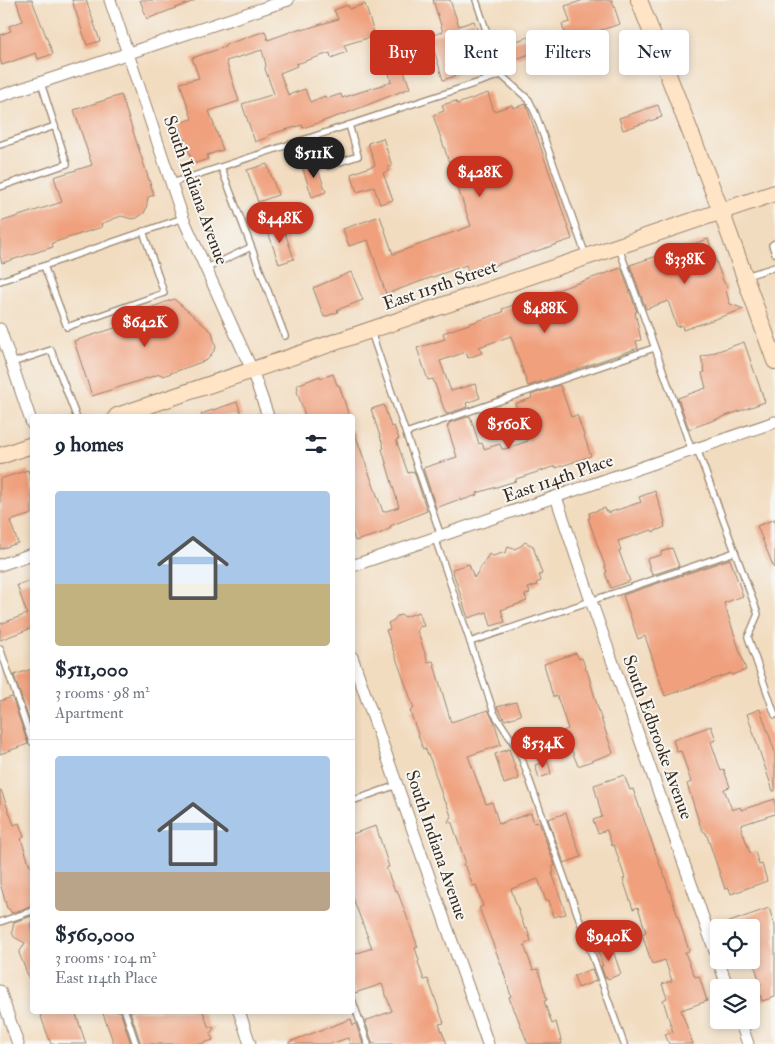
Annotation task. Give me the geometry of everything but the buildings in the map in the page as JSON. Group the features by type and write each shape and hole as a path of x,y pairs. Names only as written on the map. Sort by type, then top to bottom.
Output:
{"street":[{"name":"South Indiana Avenue","path":"110,0 183,218 252,370 267,414"},
{"path":"0,96 288,0"},
{"path":"639,0 721,211 774,357"},
{"name":"East 115th Street","path":"131,414 145,412 252,370 775,193"},
{"path":"0,329 30,418"},
{"name":"East 114th Place","path":"355,565 775,422"},
{"path":"0,456 30,446"},
{"name":"South Edbrooke Avenue","path":"556,497 725,979"},
{"path":"0,565 30,555"},
{"name":"South Indiana Avenue","path":"355,666 488,1044"},
{"path":"0,991 18,1044"},
{"path":"240,1014 250,1044"},
{"path":"743,1029 748,1044"}],"lane":[{"path":"476,0 486,30"},
{"path":"172,183 501,75 529,100 586,257"},
{"path":"0,187 67,164 41,83"},
{"path":"328,166 358,156 349,125"},
{"path":"0,145 55,126"},
{"path":"221,167 285,336"},
{"path":"0,281 183,218"},
{"path":"44,266 67,327 164,293 143,232"},
{"path":"775,243 772,245 775,253"},
{"path":"618,246 654,348 758,614 748,637 775,715"},
{"path":"205,269 251,247"},
{"path":"745,276 775,267"},
{"path":"370,330 406,433 470,642 494,713 519,751 624,1044"},
{"path":"406,433 654,348"},
{"path":"12,363 51,350 75,414"},
{"path":"470,642 735,552"},
{"path":"0,648 30,736"},
{"path":"355,800 397,785"},
{"path":"0,922 30,912"},
{"path":"355,1007 368,1044"},
{"path":"126,1014 136,1044"}]}
